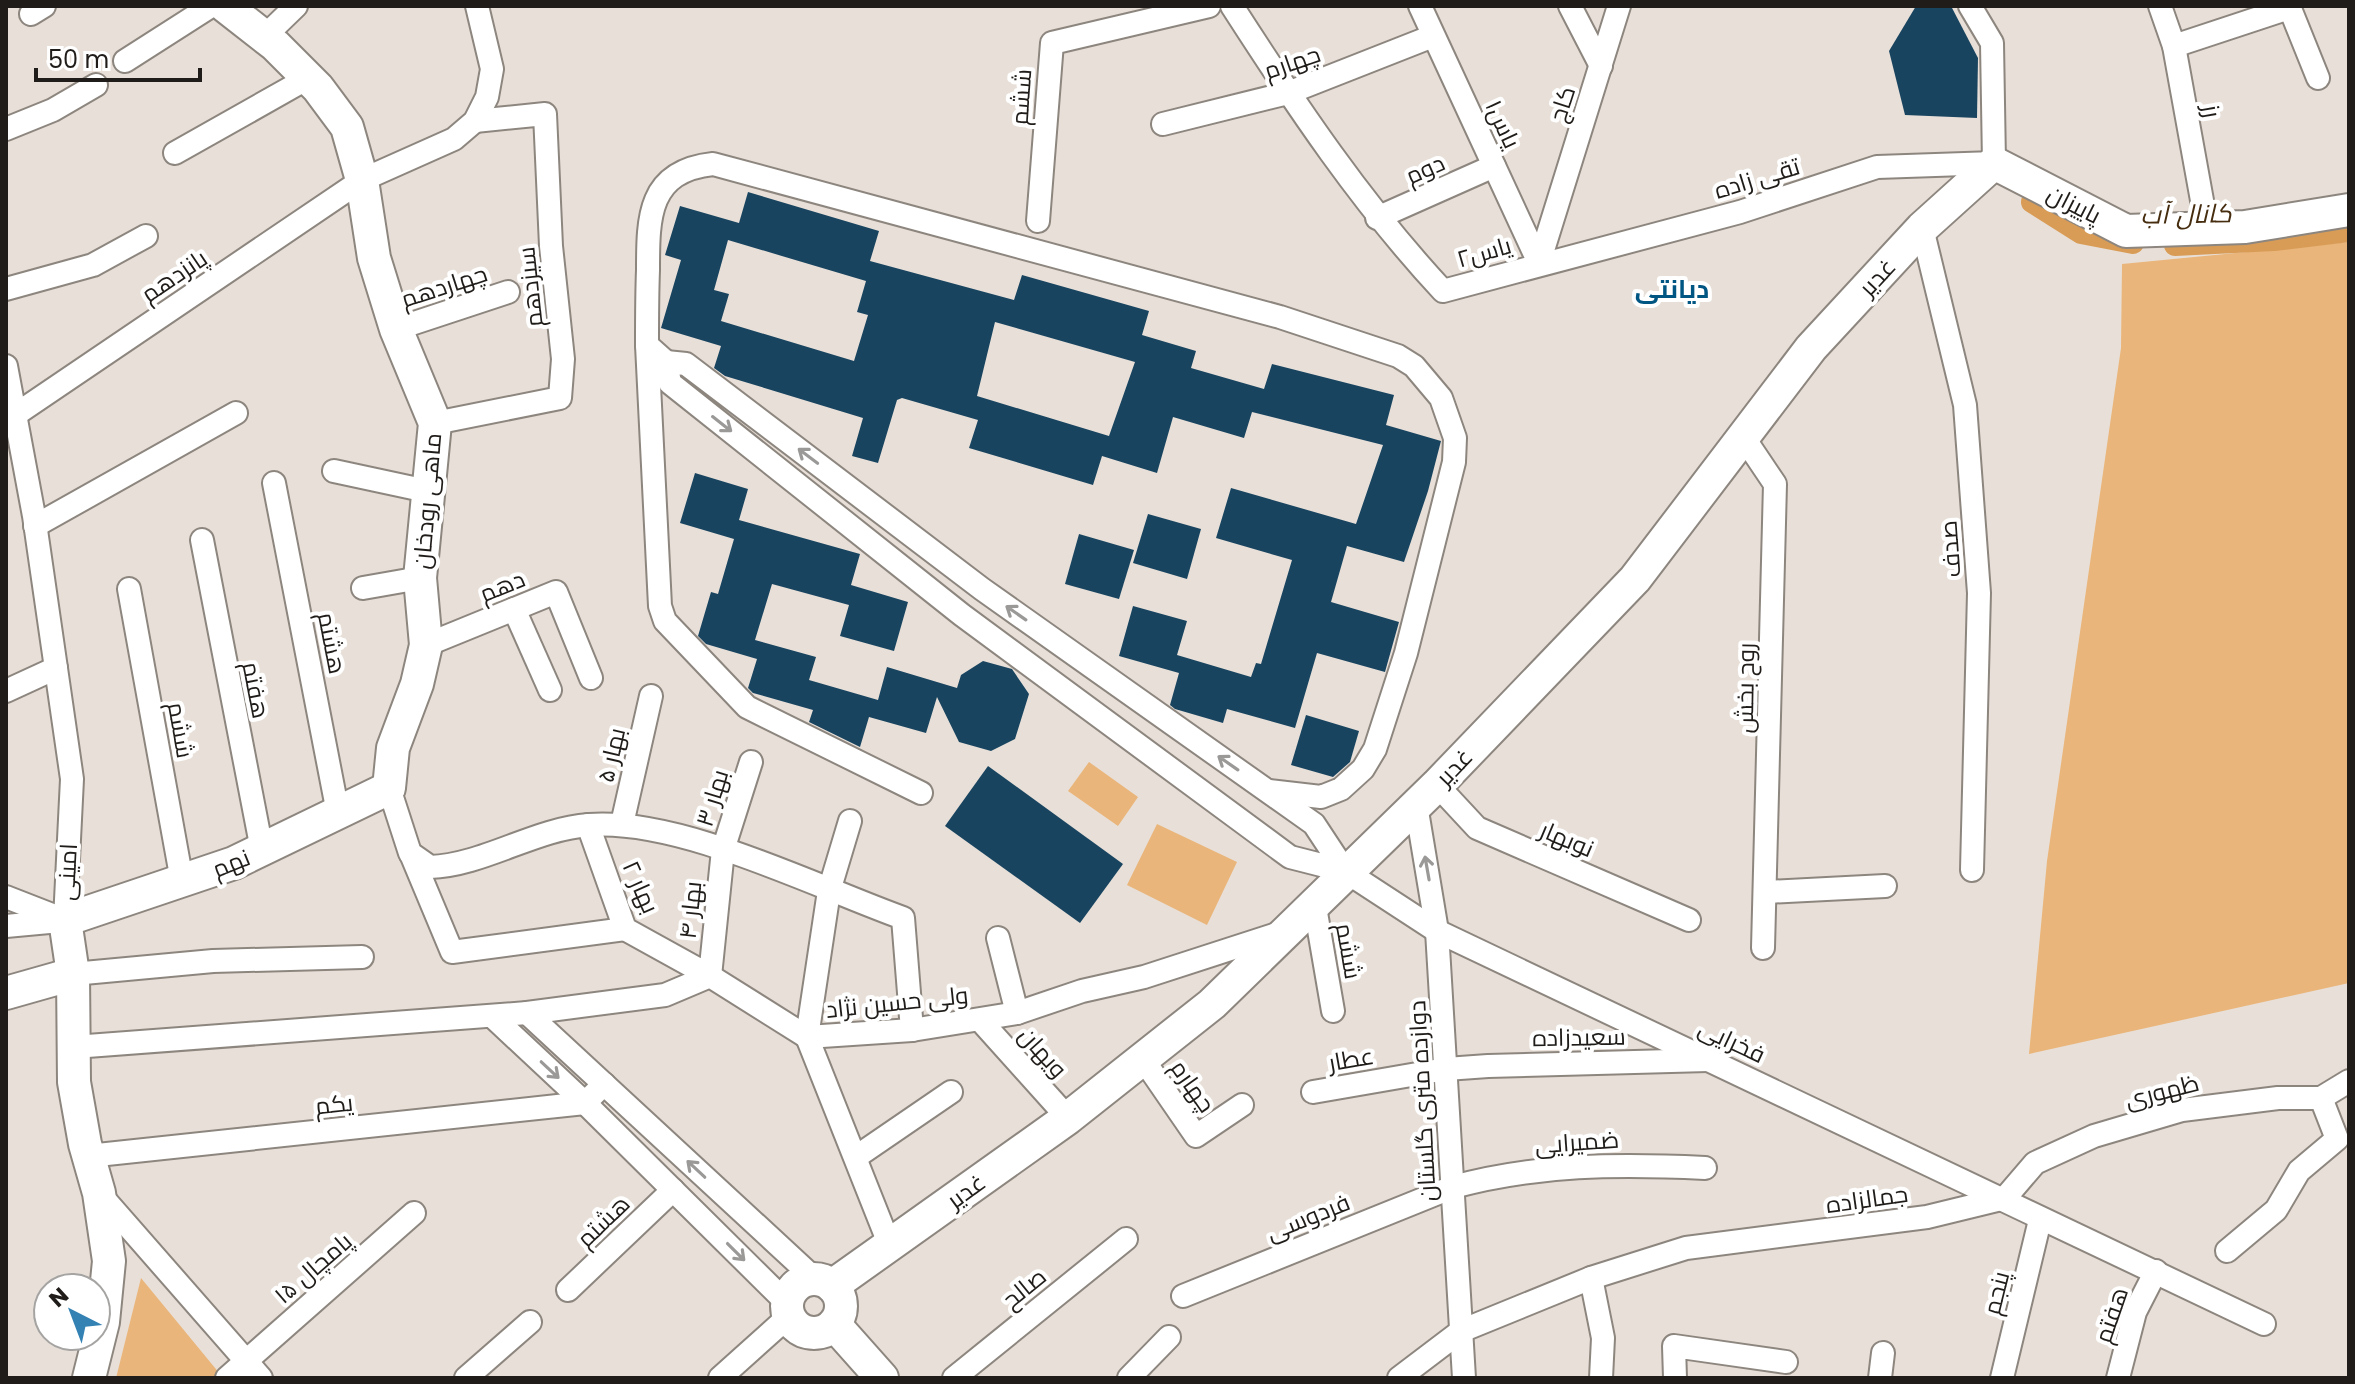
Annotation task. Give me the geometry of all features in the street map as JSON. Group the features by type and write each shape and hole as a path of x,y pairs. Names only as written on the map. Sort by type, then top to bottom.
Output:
{"main road":[{"name":"ماهی رودخان","path":"225,6 308,78 347,127 362,180 374,258 396,329 435,423 420,578 426,645 417,684 393,748 389,788"},
{"name":"پاییزان","path":"1994,163 2126,231 2245,227 2349,210"},
{"name":"غدیر","path":"824,1282 890,1246 1068,1118 1212,1004 1314,901 1426,795 1635,579 1811,348 1922,228 1994,163"},
{"name":"نهم","path":"65,920 182,881 262,850 389,788"},
{"name":"امینی","path":"65,920 73,974 74,1082 88,1156 99,1193 109,1261 103,1322 89,1378"},
{"path":"6,993 73,974"},
{"path":"802,1282 824,1282 841,1305 834,1324 823,1332 810,1333 797,1327 788,1310 792,1291 802,1282"},
{"path":"834,1324 882,1378"}],"street":[{"path":"125,61 211,6"},
{"path":"264,37 296,6"},
{"path":"475,121 487,97 492,69 477,6"},
{"name":"ششم","path":"1038,221 1052,43 1209,6"},
{"path":"1232,6 1288,93 1377,218"},
{"name":"یاس۱","path":"1420,6 1539,263"},
{"path":"1570,6 1601,66"},
{"name":"کاج","path":"1539,263 1619,6"},
{"path":"1970,6 1992,43 1994,163"},
{"name":"رز","path":"2160,6 2174,46 2207,228"},
{"path":"2174,46 2289,7 2318,78"},
{"name":"چهارم","path":"1163,124 1288,93 1433,36"},
{"path":"175,153 308,78"},
{"path":"6,129 53,110 96,85"},
{"name":"سیزدهم","path":"435,423 560,398 563,359 551,246 545,114 475,121"},
{"name":"پانزدهم","path":"15,415 362,180 454,139 475,121"},
{"name":"تقی زاده","path":"1539,263 1740,212 1877,167 1994,163"},
{"path":"921,793 747,707 665,621 660,606 647,345 648,220 654,200 680,173 713,164 1280,317 1381,350 1414,366 1429,381 1449,416 1455,438 1454,462 1406,653 1375,749 1363,769 1341,789 1321,797 1268,791"},
{"name":"دوم","path":"1377,218 1494,166"},
{"name":"یاس۲","path":"1377,218 1443,291 1539,263"},
{"name":"صدف","path":"1922,228 1965,405 1976,546 1979,593 1972,870"},
{"path":"6,289 93,265 146,236"},
{"name":"چهاردهم","path":"396,329 508,292"},
{"path":"647,345 666,362 686,364 982,589 1314,824 1345,871"},
{"path":"666,362 670,383 962,615 1290,857 1345,871 1437,931"},
{"name":"امینی","path":"6,366 35,526 72,779 65,920"},
{"path":"35,526 236,413"},
{"name":"روح بخش","path":"1744,438 1775,484 1763,948"},
{"path":"334,471 427,491"},
{"name":"هشتم","path":"274,483 338,813"},
{"name":"هفتم","path":"202,540 262,850"},
{"path":"363,588 420,578"},
{"name":"ششم","path":"129,589 182,881"},
{"path":"962,615 982,589"},
{"name":"دهم","path":"426,645 556,592 591,678"},
{"path":"514,609 550,690"},
{"path":"6,691 56,668"},
{"name":"بهار ۵","path":"622,824 651,696"},
{"name":"بهار ۳","path":"723,850 751,762"},
{"name":"ماهی رودخان","path":"389,788 410,853 452,952 625,929"},
{"name":"نوبهار","path":"1426,795 1477,828 1689,920"},
{"name":"دوازده متری گلستان","path":"1426,795 1464,1378"},
{"path":"850,821 829,891 807,1037 890,1246"},
{"path":"410,853 430,867 444,866 558,829 622,824 660,831 723,850 903,918 912,1030"},
{"name":"بهار ۲","path":"588,825 625,929 710,976"},
{"name":"بهار ۴","path":"710,976 723,850"},
{"path":"1766,892 1885,886"},
{"path":"6,897 65,920"},
{"name":"ششم","path":"1314,901 1333,1011"},
{"path":"6,926 65,920"},
{"name":"فخرایی","path":"1437,931 2005,1198"},
{"name":"ولی حسین نژاد","path":"710,976 807,1037 912,1030 1017,1013 1082,991 1144,977 1283,932"},
{"path":"998,938 1017,1013"},
{"path":"73,974 213,961 362,957"},
{"path":"74,1047 493,1017 665,995 710,976"},
{"path":"527,1013 824,1282"},
{"path":"493,1017 673,1190 788,1310 720,1378"},
{"name":"ویهان","path":"980,1020 1068,1118"},
{"name":"چهارم","path":"1143,1059 1196,1136 1242,1105"},
{"name":"سعیدزاده","path":"1446,1069 1713,1060"},
{"name":"عطار","path":"1313,1092 1446,1069"},
{"name":"ظهوری","path":"2005,1198 2035,1163 2094,1136 2182,1110 2218,1104 2321,1098 2349,1081"},
{"path":"585,1103 604,1084"},
{"path":"856,1157 951,1092"},
{"path":"2227,1251 2276,1210 2299,1171 2337,1139 2321,1098"},
{"name":"یکم","path":"88,1156 585,1103"},
{"name":"ضمیرایی","path":"1453,1187 1577,1164 1705,1168"},
{"name":"فردوسی","path":"1183,1296 1453,1187"},
{"name":"هشتم","path":"568,1290 673,1190"},
{"path":"99,1193 261,1378"},
{"path":"2005,1198 2040,1220 2156,1271 2264,1324"},
{"name":"جمالزاده","path":"1399,1378 1461,1331 1591,1278 1686,1248 1927,1217 2005,1198"},
{"name":"پامچال ۱۵","path":"227,1378 414,1213"},
{"name":"پنجم","path":"2002,1378 2040,1220"},
{"name":"صالح","path":"954,1378 1126,1239"},
{"name":"هفتم","path":"2118,1378 2135,1312 2156,1271"},
{"path":"1591,1278 1603,1338 1601,1378"},
{"path":"466,1378 530,1322"},
{"path":"1129,1378 1169,1337"},
{"path":"1675,1378 1674,1346 1786,1362"},
{"path":"1880,1378 1883,1353"}],"shaded area":[{"path":"2349,242 2349,983 2029,1054 2047,861 2121,348 2122,264"},
{"path":"1089,762 1138,797 1118,826 1068,791"},
{"path":"1157,824 1237,862 1207,925 1127,885"},
{"path":"141,1278 220,1374 215,1378 116,1378"}],"building":[{"path":"1916,6 1951,6 1978,58 1977,118 1905,115 1889,51"},
{"path":"748,192 879,231 870,261 1014,300 1022,275 1149,311 1142,335 1196,351 1191,368 1264,389 1272,364 1394,395 1386,425 1441,441 1428,491 1404,562 1347,546 1331,602 1399,622 1385,672 1317,653 1295,728 1227,709 1223,723 1175,709 1170,705 1179,673 1119,656 1133,606 1187,621 1177,655 1251,677 1256,663 1261,664 1292,560 1216,538 1231,488 1356,524 1383,445 1252,412 1244,438 1173,417 1157,473 1102,456 1093,485 969,448 978,420 902,398 897,400 878,463 852,456 863,418 725,376 714,368 721,346 661,328 681,260 665,255 680,206 739,223","holes":["728,240 866,281 857,312 868,315 854,361 721,321 729,294 714,290","995,322 1135,362 1109,436 977,396"]},
{"path":"695,473 748,489 739,520 860,554 851,585 908,602 894,651 840,636 849,605 772,584 755,640 816,657 809,680 878,700 887,667 957,688 961,675 983,661 1012,669 1029,694 1015,739 991,751 959,742 937,697 926,733 869,717 860,747 809,722 813,710 753,693 748,688 757,659 706,644 698,636 711,592 718,594 734,539 680,523"},
{"path":"1148,514 1201,529 1187,579 1133,563"},
{"path":"1079,534 1134,550 1119,599 1065,584"},
{"path":"1306,715 1359,731 1350,762 1333,777 1291,765"},
{"path":"988,766 1123,864 1080,923 945,826"}],"waterway":[{"name":"کانال آب","path":"2032,202 2081,233 2133,243"},
{"name":"کانال آب","path":"2175,245 2274,240 2349,231"}],"district":[{"name":"دیانتی","path":"1672,289"}]}
